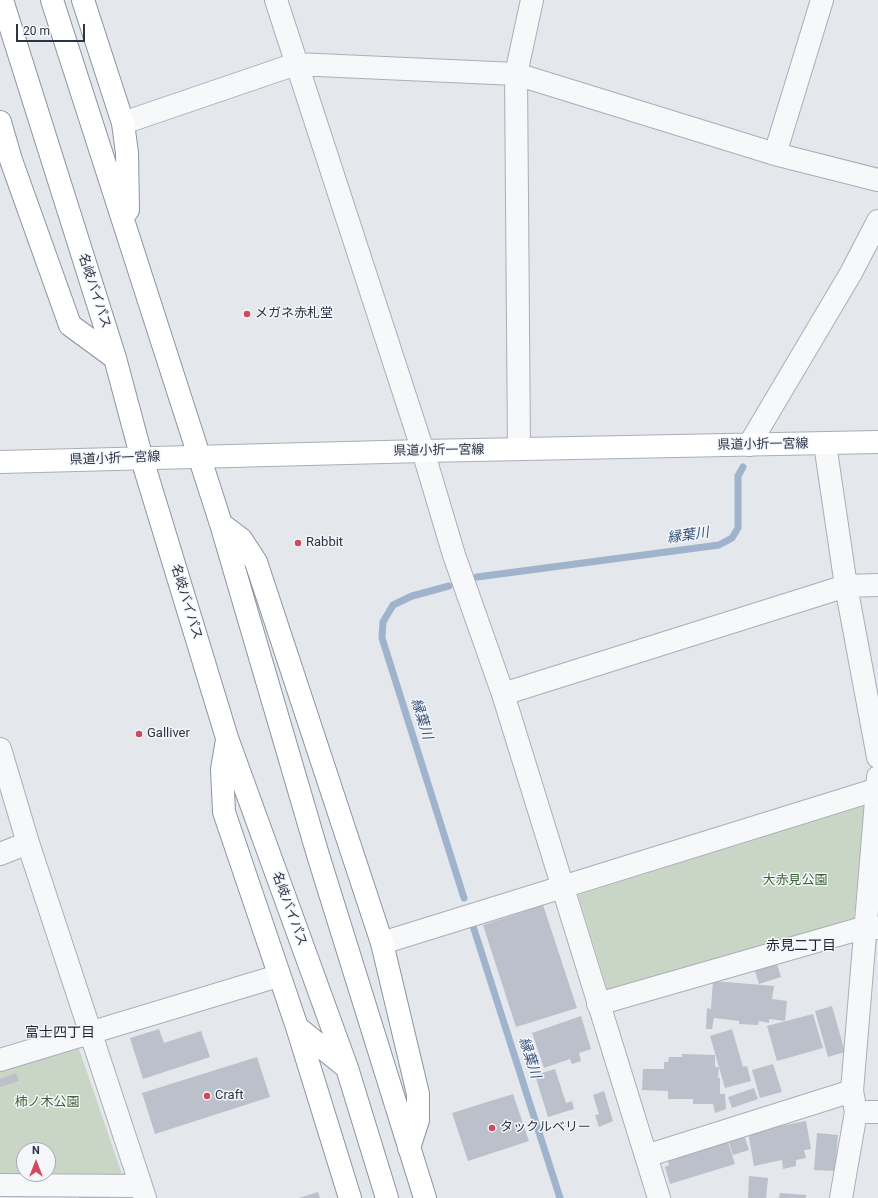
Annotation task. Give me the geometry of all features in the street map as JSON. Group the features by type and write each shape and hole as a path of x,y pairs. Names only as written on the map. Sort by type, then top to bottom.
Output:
{"main road":[{"name":"名岐バイパス","path":"2,0 115,358 142,458 227,738 347,1068 387,1198"},
{"path":"52,0 221,524 318,855 425,1198"},
{"path":"83,0 123,123 127,153 126,193 129,239"},
{"path":"0,122 6,162 70,325 115,358"},
{"name":"県道小折一宮線","path":"0,462 423,451 749,446 878,442"},
{"path":"221,524 240,539 256,562 363,890 382,943 418,1094 418,1120 409,1148"},
{"path":"227,738 222,769 224,812 278,976 297,1027 350,1198"},
{"path":"318,855 363,890"},
{"path":"297,1027 347,1068"}],"street":[{"path":"276,0 423,451 454,555 503,694 561,887 659,1198"},
{"path":"519,449 516,74 532,0"},
{"path":"775,154 822,0"},
{"path":"123,123 296,64 516,74 775,154 878,180"},
{"path":"749,446 851,273 878,220"},
{"path":"825,444 846,586 878,757"},
{"path":"503,694 846,586 878,585"},
{"path":"0,749 28,844 143,1192 0,1185"},
{"path":"382,943 878,785 872,927 854,1102 841,1198"},
{"path":"0,854 28,844"},
{"path":"598,1004 872,927"},
{"path":"0,1060 278,976"},
{"path":"646,1156 854,1102 878,1112"}],"green space":[{"name":"大赤見公園","path":"865,805 854,918 608,992 578,895"},
{"name":"柿ノ木公園","path":"77,1043 123,1177 56,1178 56,1142 16,1142 16,1178 0,1178 0,1068"}],"building":[{"path":"543,905 577,1008 516,1027 483,925"},
{"path":"775,958 781,977 759,984 753,965"},
{"path":"713,981 774,986 772,999 787,1001 785,1021 769,1019 769,1023 759,1021 758,1025 739,1024 739,1021 714,1018 712,1029 706,1029 707,1008 711,1009"},
{"path":"832,1006 845,1052 828,1057 815,1011"},
{"path":"813,1014 823,1048 777,1061 767,1026"},
{"path":"581,1016 591,1049 579,1053 581,1061 572,1064 570,1059 544,1068 532,1033"},
{"path":"159,1029 164,1043 201,1031 210,1057 143,1079 130,1038"},
{"path":"732,1029 743,1067 747,1066 751,1081 725,1088 710,1036"},
{"path":"682,1054 715,1055 715,1067 719,1067 718,1078 720,1078 720,1094 725,1094 726,1109 715,1113 713,1104 693,1104 693,1099 668,1099 668,1091 642,1090 643,1069 664,1069 664,1062 668,1062 669,1057 682,1057"},
{"path":"257,1057 270,1097 155,1134 142,1093"},
{"path":"773,1064 782,1092 760,1098 752,1070"},
{"path":"555,1069 566,1103 572,1101 574,1109 548,1117 535,1075"},
{"path":"16,1073 19,1081 0,1087 0,1079"},
{"path":"754,1088 758,1099 732,1108 728,1097"},
{"path":"604,1091 613,1121 599,1127 595,1115 599,1114 593,1095"},
{"path":"513,1094 529,1141 468,1161 452,1113"},
{"path":"806,1121 811,1149 804,1150 806,1158 796,1160 796,1166 783,1169 782,1160 754,1166 748,1132"},
{"path":"817,1133 838,1135 835,1171 814,1170"},
{"path":"744,1135 749,1150 733,1155 728,1140"},
{"path":"727,1139 735,1164 670,1184 665,1167 669,1165 666,1157"},
{"path":"749,1176 768,1178 766,1198 748,1198"},
{"path":"318,1192 320,1198 299,1198"},
{"path":"780,1193 806,1195 806,1198 779,1198"},
{"path":"110,1196 110,1198 79,1198 79,1197"}],"waterway":[{"name":"縁葉川","path":"477,577 719,545 732,538 738,528 738,476 743,467"},
{"name":"縁葉川","path":"449,586 412,596 393,605 383,622 382,638 464,898"},
{"name":"縁葉川","path":"473,926 560,1198"}],"place":[{"name":"メガネ赤札堂","path":"247,314"},
{"name":"Rabbit","path":"298,543"},
{"name":"Galliver","path":"139,734"},
{"name":"Craft","path":"207,1096"},
{"name":"タックルベリー","path":"492,1128"}],"district":[{"name":"赤見二丁目","path":"801,946"},
{"name":"富士四丁目","path":"60,1033"}]}
